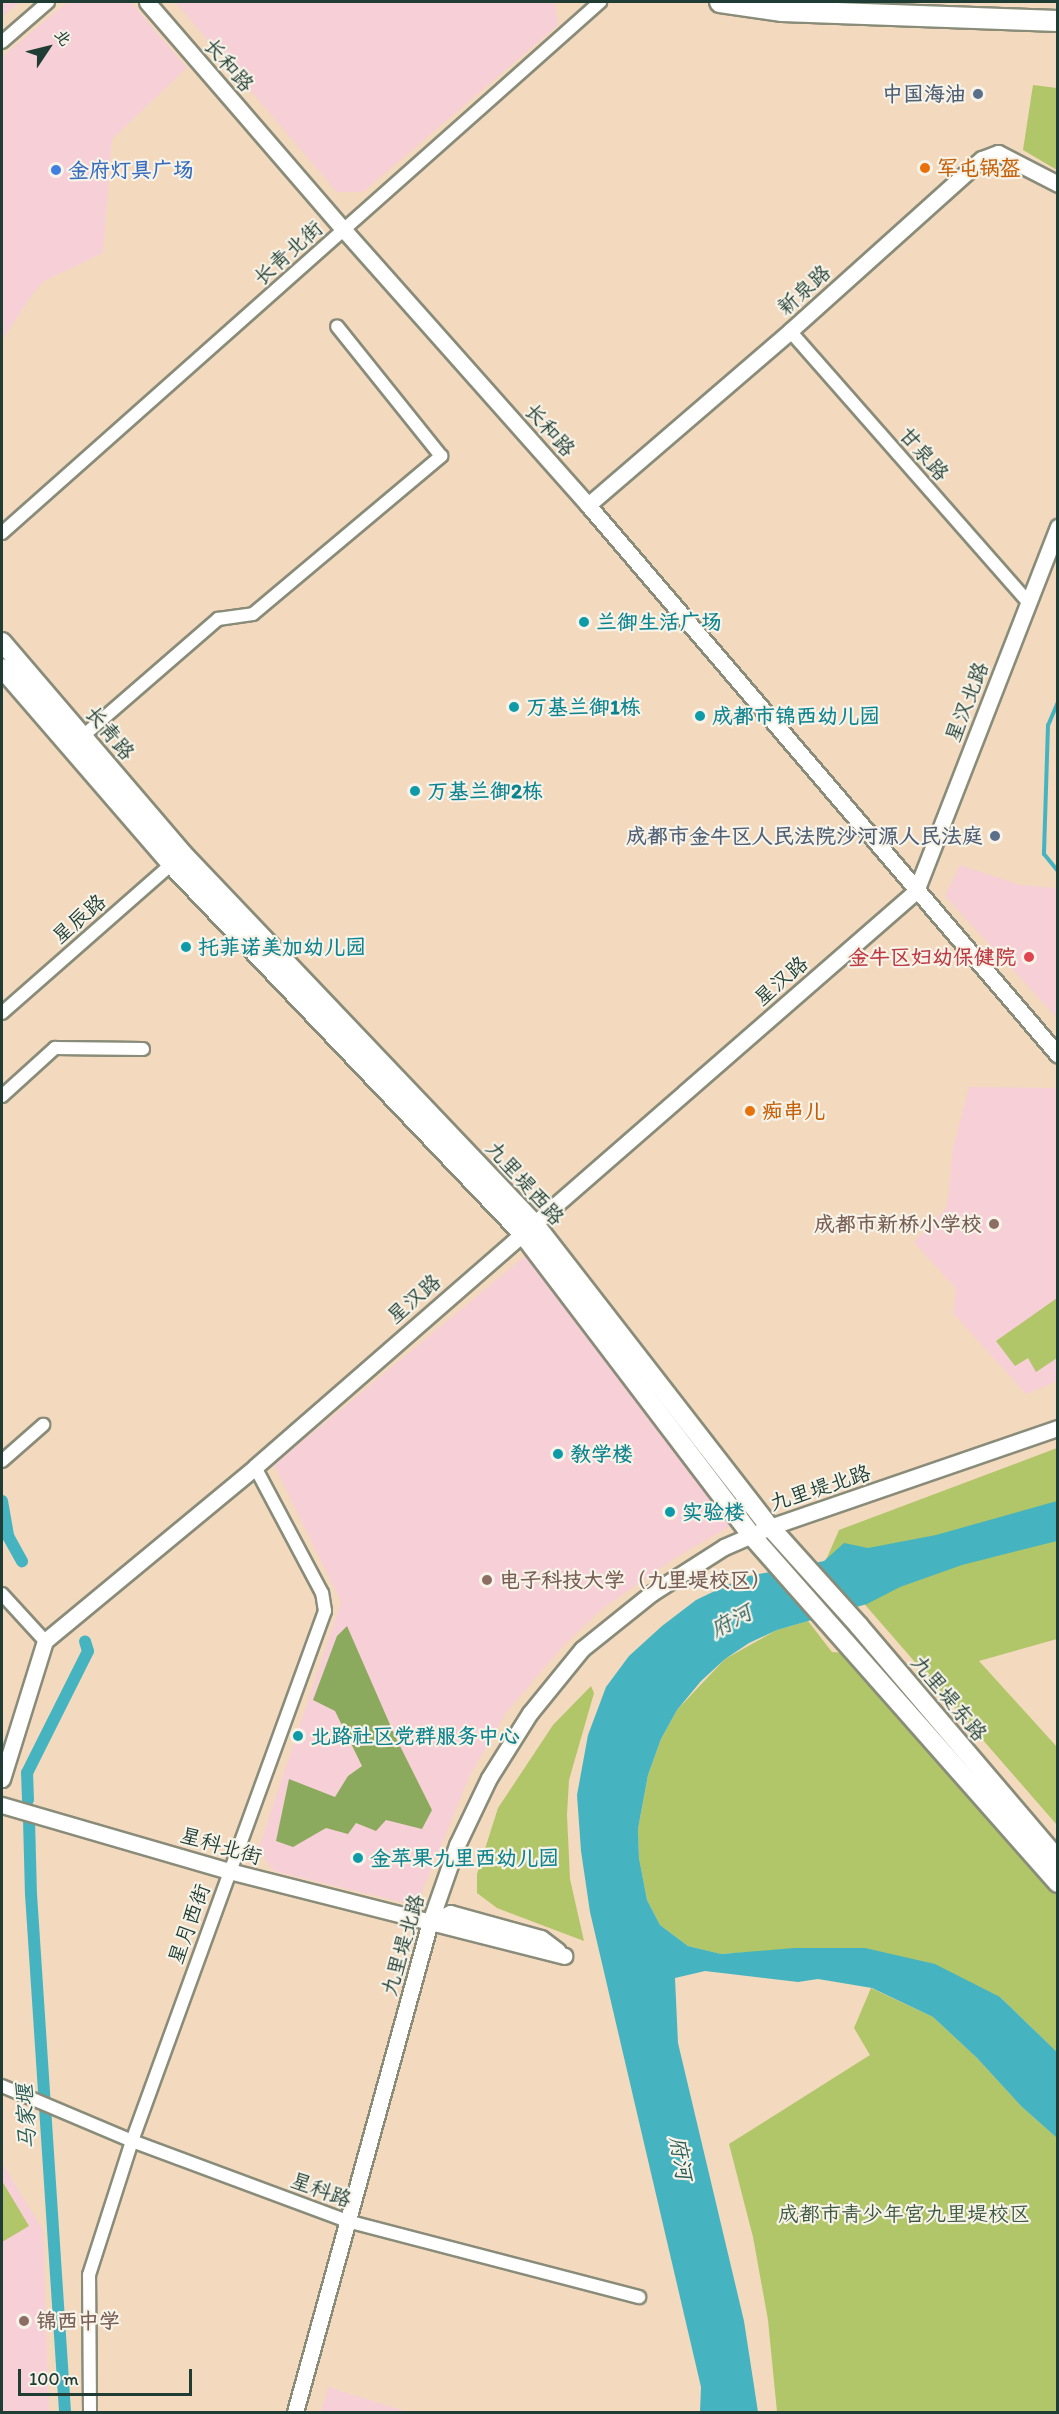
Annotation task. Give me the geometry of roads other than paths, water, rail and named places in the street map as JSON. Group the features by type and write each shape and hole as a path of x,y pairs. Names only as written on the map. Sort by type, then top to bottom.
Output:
{"main road":[{"path":"720,2 782,11 1058,21"},
{"name":"长青路","path":"2,642 83,736 177,859"},
{"path":"2,668 177,859"},
{"name":"九里堤西路","path":"177,859 527,1228 770,1527 806,1565"},
{"path":"527,1228 751,1535 831,1629 931,1737 1058,1883"},
{"name":"九里堤东路","path":"806,1565 1058,1860"}],"street":[{"path":"2,42 48,2"},
{"name":"长和路","path":"147,2 344,230 588,504 1058,1055"},
{"name":"长青北街","path":"2,533 600,2"},
{"name":"新泉路","path":"588,504 790,331 982,159 998,153 1058,184"},
{"path":"83,736 219,620 253,614 441,456 337,326"},
{"name":"甘泉路","path":"790,331 1028,602"},
{"name":"星汉北路","path":"916,891 1058,527"},
{"name":"星辰路","path":"2,1013 177,859"},
{"name":"星汉路","path":"45,1641 255,1467 916,891"},
{"path":"2,1096 55,1048 142,1049"},
{"path":"2,1461 43,1425"},
{"name":"九里堤北路","path":"295,2412 430,1922 457,1845 489,1778 530,1713 582,1649 652,1593 724,1547 770,1527 1058,1428"},
{"name":"星月西街","path":"90,2412 89,2275 132,2141 325,1611 322,1593 255,1467"},
{"path":"2,1594 45,1641 2,1779"},
{"name":"星科北街","path":"2,1805 229,1871 430,1922 444,1925 564,1956 541,1938 450,1913 430,1922"},
{"name":"星科路","path":"2,2086 132,2141 347,2221 639,2297"}],"water":[{"name":"府河","path":"1057,1501 1057,1541 962,1565 900,1587 867,1604 777,1630 749,1643 725,1659 701,1681 677,1710 661,1739 648,1775 638,1829 639,1858 647,1900 660,1925 688,1946 721,1954 794,1948 865,1948 935,1964 1000,1997 1057,2052 1057,2138 1022,2107 977,2058 933,2017 872,1988 818,1979 798,1982 705,1971 675,1978 678,2043 744,2321 758,2412 700,2412 701,2387 590,1912 581,1851 577,1795 588,1735 606,1687 629,1656 662,1626 696,1600 744,1577 824,1561 844,1543 868,1548 936,1535"}],"waterway":[{"path":"1058,702 1048,725 1044,854 1058,871"},
{"name":"马家堰","path":"2,1501 8,1536 22,1561"},
{"name":"马家堰","path":"28,1800 27,1773 88,1651 85,1641"},
{"name":"马家堰","path":"29,1819 31,1894 65,2412"}],"place":[{"name":"中国海油","path":"978,94"},
{"name":"军屯锅盔","path":"925,168"},
{"name":"金府灯具广场","path":"56,170"},
{"name":"兰御生活广场","path":"584,622"},
{"name":"万基兰御1栋","path":"514,707"},
{"name":"成都市锦西幼儿园","path":"700,716"},
{"name":"万基兰御2栋","path":"415,791"},
{"name":"成都市金牛区人民法院沙河源人民法庭","path":"995,836"},
{"name":"托菲诺美加幼儿园","path":"186,947"},
{"name":"金牛区妇幼保健院","path":"1029,957"},
{"name":"痴串儿","path":"750,1111"},
{"name":"成都市新桥小学校","path":"994,1224"},
{"name":"教学楼","path":"558,1454"},
{"name":"实验楼","path":"670,1512"},
{"name":"电子科技大学（九里堤校区）","path":"487,1580"},
{"name":"北路社区党群服务中心","path":"298,1736"},
{"name":"金苹果九里西幼儿园","path":"358,1858"},
{"name":"锦西中学","path":"24,2321"}],"park label":[{"name":"成都市青少年宫九里堤校区","path":"904,2214"}]}
